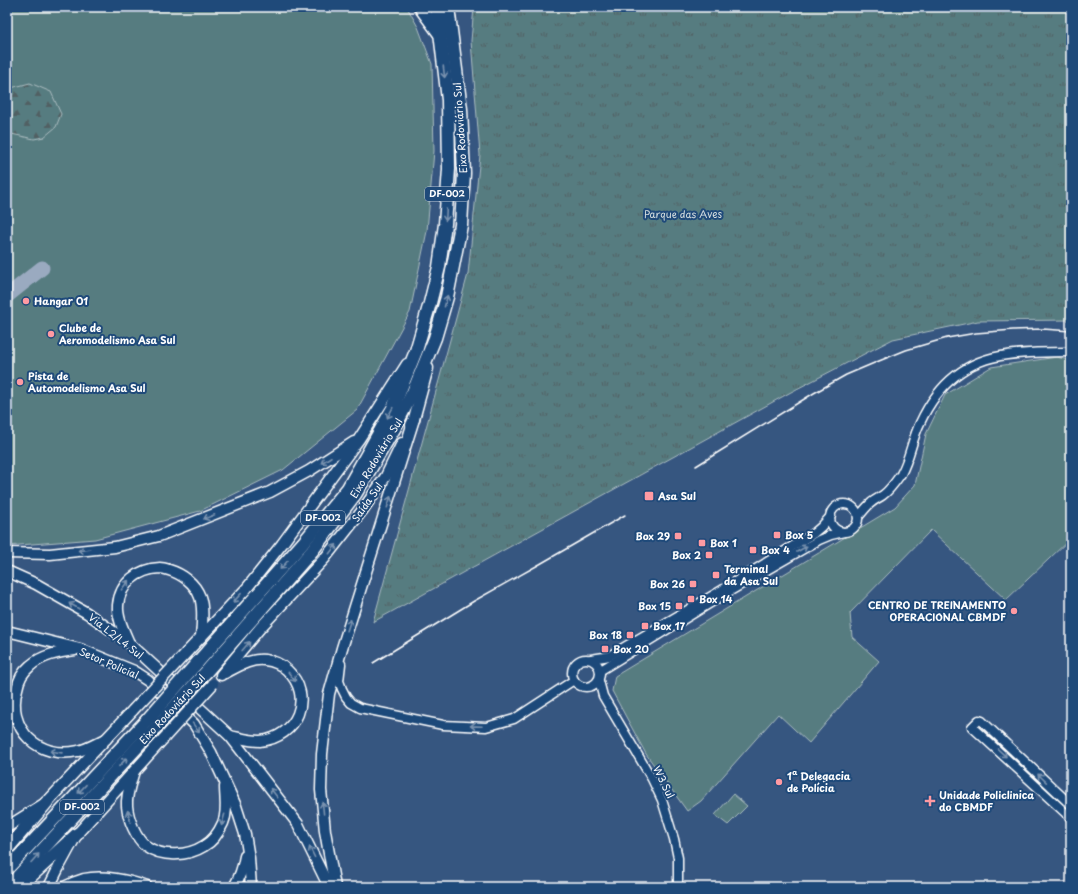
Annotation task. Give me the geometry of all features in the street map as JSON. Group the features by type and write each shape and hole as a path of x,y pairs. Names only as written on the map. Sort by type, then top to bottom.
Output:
{"highway":[{"path":"420,7 439,33"},
{"name":"Eixo Rodoviário Sul","path":"8,887 151,723 197,663 303,543 348,488 393,408 416,351 430,302 439,267 445,224 448,169 448,100 437,7"},
{"name":"Eixo Rodoviário Sul","path":"7,869 151,723 206,672 312,551 356,493 394,430 413,392 435,338 447,297 460,225 464,174 461,109 448,7"},
{"path":"452,7 452,29"},
{"path":"7,849 47,802"},
{"path":"19,887 77,834"}],"main road":[{"name":"Saída Sul","path":"221,676 260,628 325,558 362,511 386,476 414,419 435,338"},
{"path":"10,825 47,802 247,588 282,544 359,439 416,351"},
{"path":"331,883 321,790 322,754 329,694 414,419"},
{"path":"7,553 50,554 115,547 159,536 270,492 309,471 359,439"},
{"path":"129,643 119,612 118,606 120,592 131,578 144,571 161,568 176,572 186,578 195,588 200,597 203,610 201,637"},
{"name":"Via L2/L4 Sul","path":"7,571 36,584 88,613 129,643 230,736 298,824 331,883"},
{"name":"Setor Policial","path":"7,631 80,649 134,671 148,680 194,724 211,752 225,782 236,806 245,834"},
{"path":"7,635 18,634"},
{"path":"80,649 44,657 30,666 20,678 14,698 15,715 18,726 25,736 37,746 50,751 64,753 79,751 106,739"},
{"path":"49,887 77,834 221,676 239,666 254,661 266,660 280,664 291,674 299,685 301,706 296,720 288,729 276,737 261,741 230,736"},
{"path":"134,771 128,794 127,806 129,819 134,831 146,846 158,852 171,854 189,853 205,846 217,835 224,822 226,809 225,782"},
{"path":"234,887 239,880 243,868 245,834"},
{"path":"245,834 249,858 251,887"},
{"path":"64,887 85,879 103,878 118,879 147,887"}],"street":[{"path":"858,517 871,503 884,495 894,484 901,473 919,424 927,408 940,390 953,377 978,363 1006,355 1071,352"},
{"path":"591,659 599,665 599,681 589,687 580,686 572,676 573,666 576,662 586,658 591,659 609,656 722,590 814,533 831,516 836,507 846,505 852,507 871,503"},
{"path":"600,670 725,594 819,540 831,535 850,531 855,528 858,523 858,517 852,507"},
{"path":"831,516 831,522 834,527 839,531 844,532"},
{"path":"342,648 339,681 346,697 351,703 360,708 443,725 486,727 514,719 574,680"},
{"name":"W3 Sul","path":"599,681 603,696 652,779 662,800 678,858 678,887"},
{"name":"W3 Sul","path":"589,687 603,696"},
{"path":"1062,809 1069,803 992,731 979,720 972,727 1071,818"},
{"path":"984,738 992,731"}],"green space":[{"path":"7,7 407,7 418,27 432,64 434,151 427,231 410,312 357,410 283,470 200,511 95,539 7,546"},
{"name":"Parque das Aves","path":"474,7 1071,7 1071,320 978,321 893,339 791,392 373,622 468,274 480,155 471,41"},
{"path":"30,83 51,92 61,114 56,127 44,137 34,139 7,133 7,89"},
{"path":"1057,357 1071,361 1071,538 1006,600 931,530 850,613 852,637 879,661 809,743 778,714 701,801 687,811 646,754 612,691 615,676 895,507 915,485 926,434 945,395 991,367"},
{"path":"733,794 747,806 728,825 715,815"}],"taxiway":[{"path":"7,296 42,268"}],"railway":[{"path":"696,466 814,393 846,375 906,350 947,338 976,333 1043,329 1071,331"},
{"path":"373,663 474,601 625,515"}],"place":[{"name":"Hangar 01","path":"26,301"},
{"name":"Clube de Aeromodelismo Asa Sul","path":"51,334"},
{"name":"Pista de Automodelismo Asa Sul","path":"20,382"},
{"name":"Asa Sul","path":"649,496"},
{"name":"Box 5","path":"777,535"},
{"name":"Box 29","path":"678,536"},
{"name":"Box 1","path":"702,543"},
{"name":"Box 4","path":"753,550"},
{"name":"Box 2","path":"709,555"},
{"name":"Terminal da Asa Sul","path":"716,575"},
{"name":"Box 26","path":"693,584"},
{"name":"Box 14","path":"691,599"},
{"name":"Box 15","path":"679,606"},
{"name":"CENTRO DE TREINAMENTO OPERACIONAL CBMDF","path":"1014,611"},
{"name":"Box 17","path":"645,626"},
{"name":"Box 18","path":"630,635"},
{"name":"Box 20","path":"605,649"},
{"name":"1ª Delegacia de Polícia","path":"779,782"},
{"name":"Unidade Policlinica do CBMDF","path":"930,801"}]}
